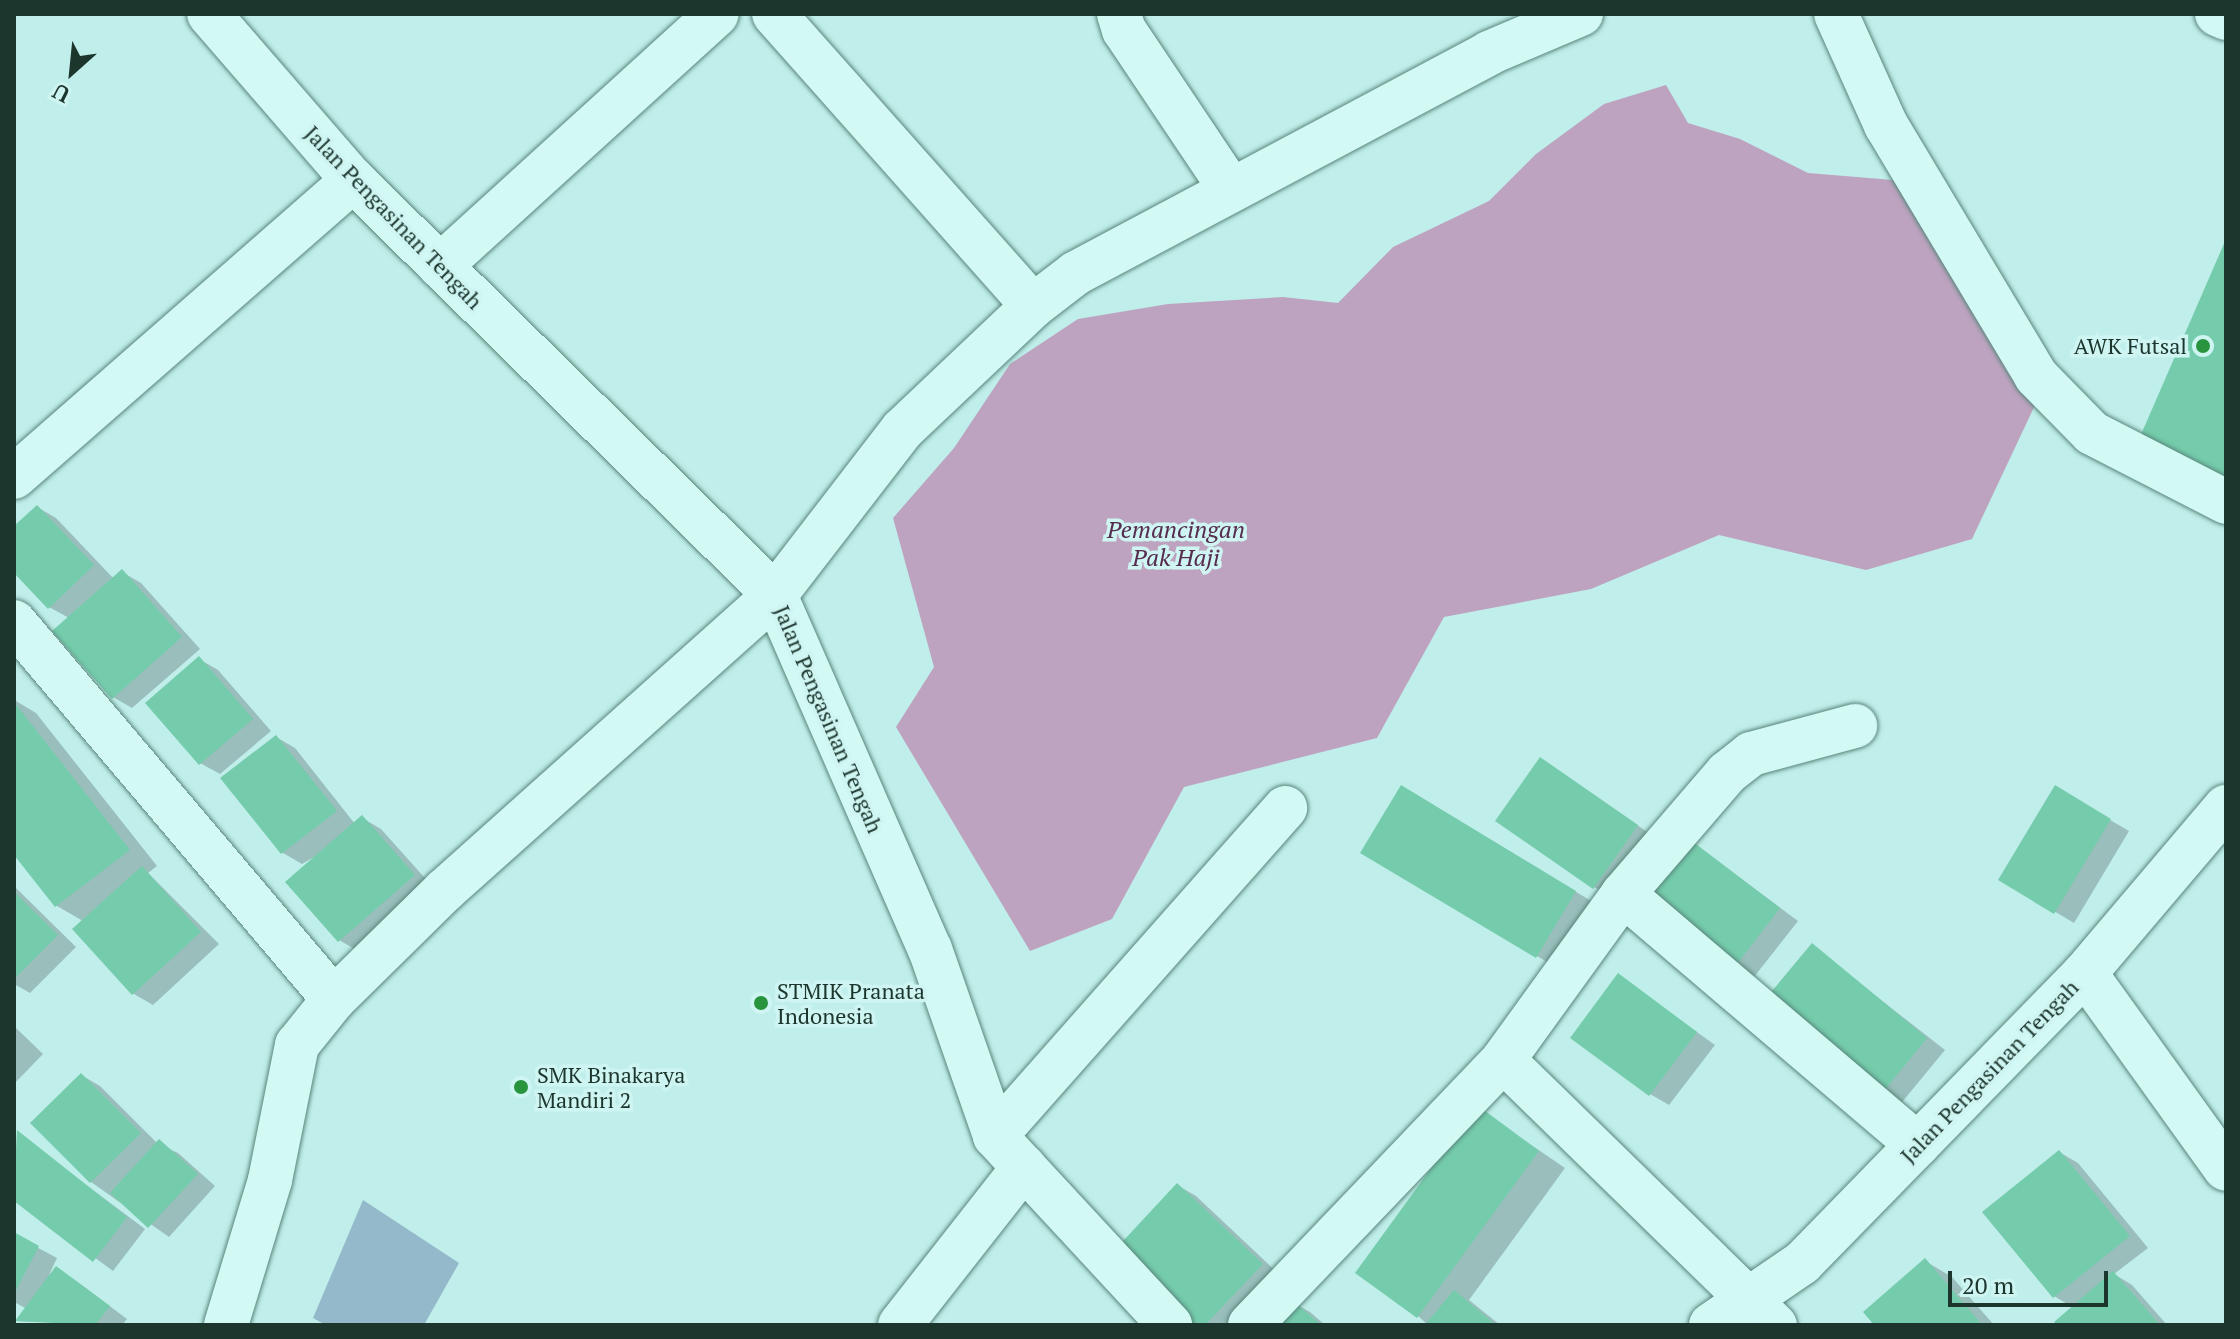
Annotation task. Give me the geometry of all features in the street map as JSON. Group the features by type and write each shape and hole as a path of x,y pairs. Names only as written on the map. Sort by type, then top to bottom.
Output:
{"street":[{"name":"Jalan Pengasinan Tengah","path":"209,14 353,180 775,595 930,949 1010,1152 1170,1325"},
{"path":"440,266 717,14"},
{"path":"774,14 1033,306"},
{"path":"1119,14 1124,30 1231,190"},
{"path":"226,1325 270,1180 297,1045 334,999 445,890 775,595 902,430 1033,306 1076,273 1489,53 1581,14"},
{"path":"1836,14 1886,125 2036,376 2092,433 2226,502"},
{"path":"2217,14 2226,18"},
{"path":"14,477 353,180"},
{"path":"14,622 334,999"},
{"path":"1250,1325 1503,1060 1623,894 1727,773 1751,754 1855,726"},
{"path":"2085,973 2226,807"},
{"path":"900,1325 1010,1152 1285,808"},
{"path":"1623,894 1918,1145"},
{"name":"Jalan Pengasinan Tengah","path":"1711,1325 1762,1312 1802,1263 2085,973 2226,1169"},
{"path":"1503,1060 1762,1312"}],"shaded area":[{"path":"363,1200 459,1263 424,1325 326,1325 313,1318"}],"water":[{"name":"Pemancingan Pak Haji","path":"1666,85 1688,123 1740,139 1808,173 1893,180 2035,405 1972,539 1866,570 1719,535 1591,589 1444,617 1377,738 1184,787 1112,919 1030,951 896,727 934,667 893,518 954,448 1010,364 1078,319 1168,304 1283,297 1338,303 1393,247 1489,201 1536,154 1604,104"}],"building":[{"name":"AWK Futsal","path":"2226,239 2226,494 2133,453"},
{"path":"37,505 94,565 48,609 14,573 14,526"},
{"path":"122,569 182,637 112,699 52,631"},
{"path":"199,656 253,719 199,765 145,703"},
{"path":"14,702 130,850 55,907 14,855"},
{"path":"276,735 337,811 281,854 220,778"},
{"path":"1540,757 1638,825 1593,889 1495,821"},
{"path":"1401,785 1576,891 1536,958 1360,853"},
{"path":"2055,785 2111,819 2054,914 1998,880"},
{"path":"362,815 415,875 338,942 285,882"},
{"path":"1688,838 1780,908 1730,973 1638,902"},
{"path":"142,866 201,932 132,995 72,929"},
{"path":"14,892 58,935 14,979"},
{"path":"1812,943 1927,1038 1878,1098 1762,1003"},
{"path":"1618,973 1697,1032 1649,1096 1570,1038"},
{"path":"81,1073 141,1133 90,1183 30,1123"},
{"path":"1477,1105 1539,1151 1417,1318 1355,1273"},
{"path":"17,1130 127,1217 93,1262 14,1201"},
{"path":"159,1139 198,1174 148,1228 110,1193"},
{"path":"2059,1150 2130,1236 2053,1298 1982,1212"},
{"path":"1177,1183 1263,1264 1205,1325 1186,1325 1111,1254"},
{"path":"14,1232 39,1246 14,1294"},
{"path":"1925,1258 1982,1325 1874,1325 1863,1312"},
{"path":"56,1266 110,1306 95,1325 15,1321"},
{"path":"2113,1271 2160,1325 2057,1325 2054,1322"},
{"path":"1454,1290 1496,1325 1425,1325"},
{"path":"1290,1298 1321,1325 1267,1325"}],"place":[{"name":"AWK Futsal","path":"2203,346"},
{"name":"STMIK Pranata Indonesia","path":"761,1003"},
{"name":"SMK Binakarya Mandiri 2","path":"521,1087"}]}
